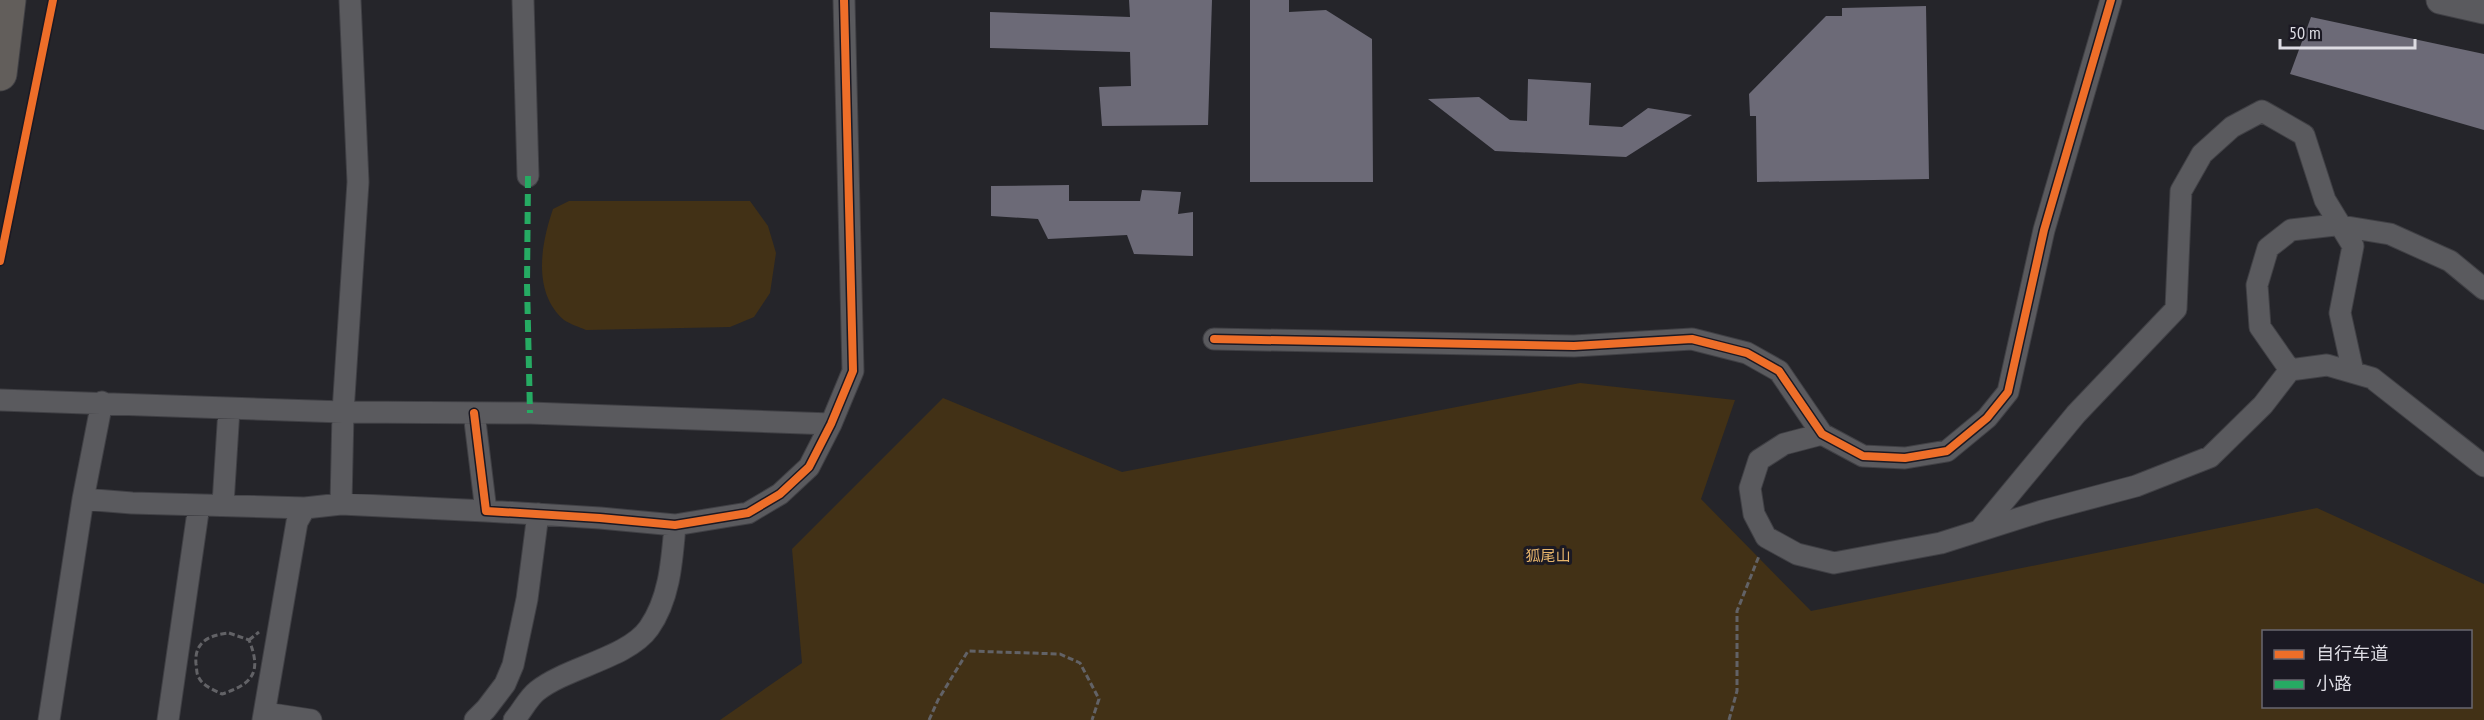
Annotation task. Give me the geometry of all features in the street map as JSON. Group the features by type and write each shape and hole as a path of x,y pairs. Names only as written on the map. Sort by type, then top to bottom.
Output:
{"main road":[{"path":"0,74 11,2"}],"street":[{"path":"341,504 343,412 358,182 350,0"},
{"path":"523,0 528,176"},
{"path":"83,499 305,508 341,504 538,514 675,525 748,513 780,494 808,467 831,424 853,371 844,0"},
{"path":"1214,339 1574,346 1692,339 1747,353 1779,371 1822,434 1863,456 1905,458 1947,451 1987,418 2008,392 2044,230 2111,0"},
{"path":"2440,0 2484,10"},
{"path":"1979,531 2076,414 2176,309 2181,191 2202,154 2232,128 2262,111 2304,135 2325,200 2354,246 2340,313 2353,372"},
{"path":"2290,370 2260,327 2257,285 2268,248 2291,230 2335,225 2390,234 2450,261 2484,289"},
{"path":"1822,434 1784,444 1759,460 1750,488 1754,514 1766,537 1797,554 1834,563 1941,543 2042,511 2136,486 2210,457 2263,405 2290,370 2327,365 2372,378 2484,466"},
{"path":"0,400 102,402 229,409 474,413 831,424"},
{"path":"49,720 83,499 102,402"},
{"path":"223,504 229,409"},
{"path":"474,413 486,511"},
{"path":"168,720 199,505"},
{"path":"305,508 297,522 264,716 311,720"},
{"path":"475,720 504,684 513,665 527,599 538,514"},
{"path":"514,720 536,692 566,673 634,643 649,628 666,589 671,569 675,525"}],"path":[{"path":"1729,720 1737,691 1737,611 1766,537"},
{"path":"229,633 249,640 255,656 254,672 242,687 222,694 206,686 198,677 195,654 203,642 214,634 229,633"},
{"path":"929,720 938,700 968,651 1060,654 1080,663 1099,699 1092,720"}],"green space":[{"path":"569,201 750,201 768,226 776,253 770,293 754,317 730,327 586,330 572,324 564,320 554,309 547,296 542,267 545,237 553,209"},
{"name":"狐尾山","path":"1580,383 1735,400 1701,499 1811,611 2317,508 2484,584 2484,720 720,720 802,663 792,549 943,398 1122,472"}],"building":[{"path":"1129,0 1212,0 1208,125 1102,126 1099,87 1131,86 1130,52 990,48 990,12 1130,17"},
{"path":"1250,0 1289,0 1289,12 1326,10 1372,39 1373,182 1250,182"},
{"path":"1926,6 1929,179 1757,182 1756,116 1750,116 1749,94 1826,16 1842,16 1842,8"},
{"path":"2311,17 2484,54 2484,130 2290,74"},
{"path":"1528,79 1591,83 1589,125 1622,127 1648,108 1692,115 1626,157 1495,151 1428,99 1479,97 1510,120 1527,121"},
{"path":"1069,185 1069,201 1140,201 1142,190 1181,192 1178,214 1193,212 1193,256 1134,254 1127,235 1048,239 1038,219 991,216 991,186"}],"marked path":[{"path":"528,176 527,284 530,413"}],"cycle path":[{"path":"0,261 53,0"},
{"path":"474,413 486,511 675,525 748,513 780,494 809,467 831,424 853,371 844,0"},
{"path":"1214,339 1574,346 1692,339 1747,353 1779,371 1822,434 1863,456 1905,458 1947,451 1987,418 2008,392 2044,230 2111,0"}]}
